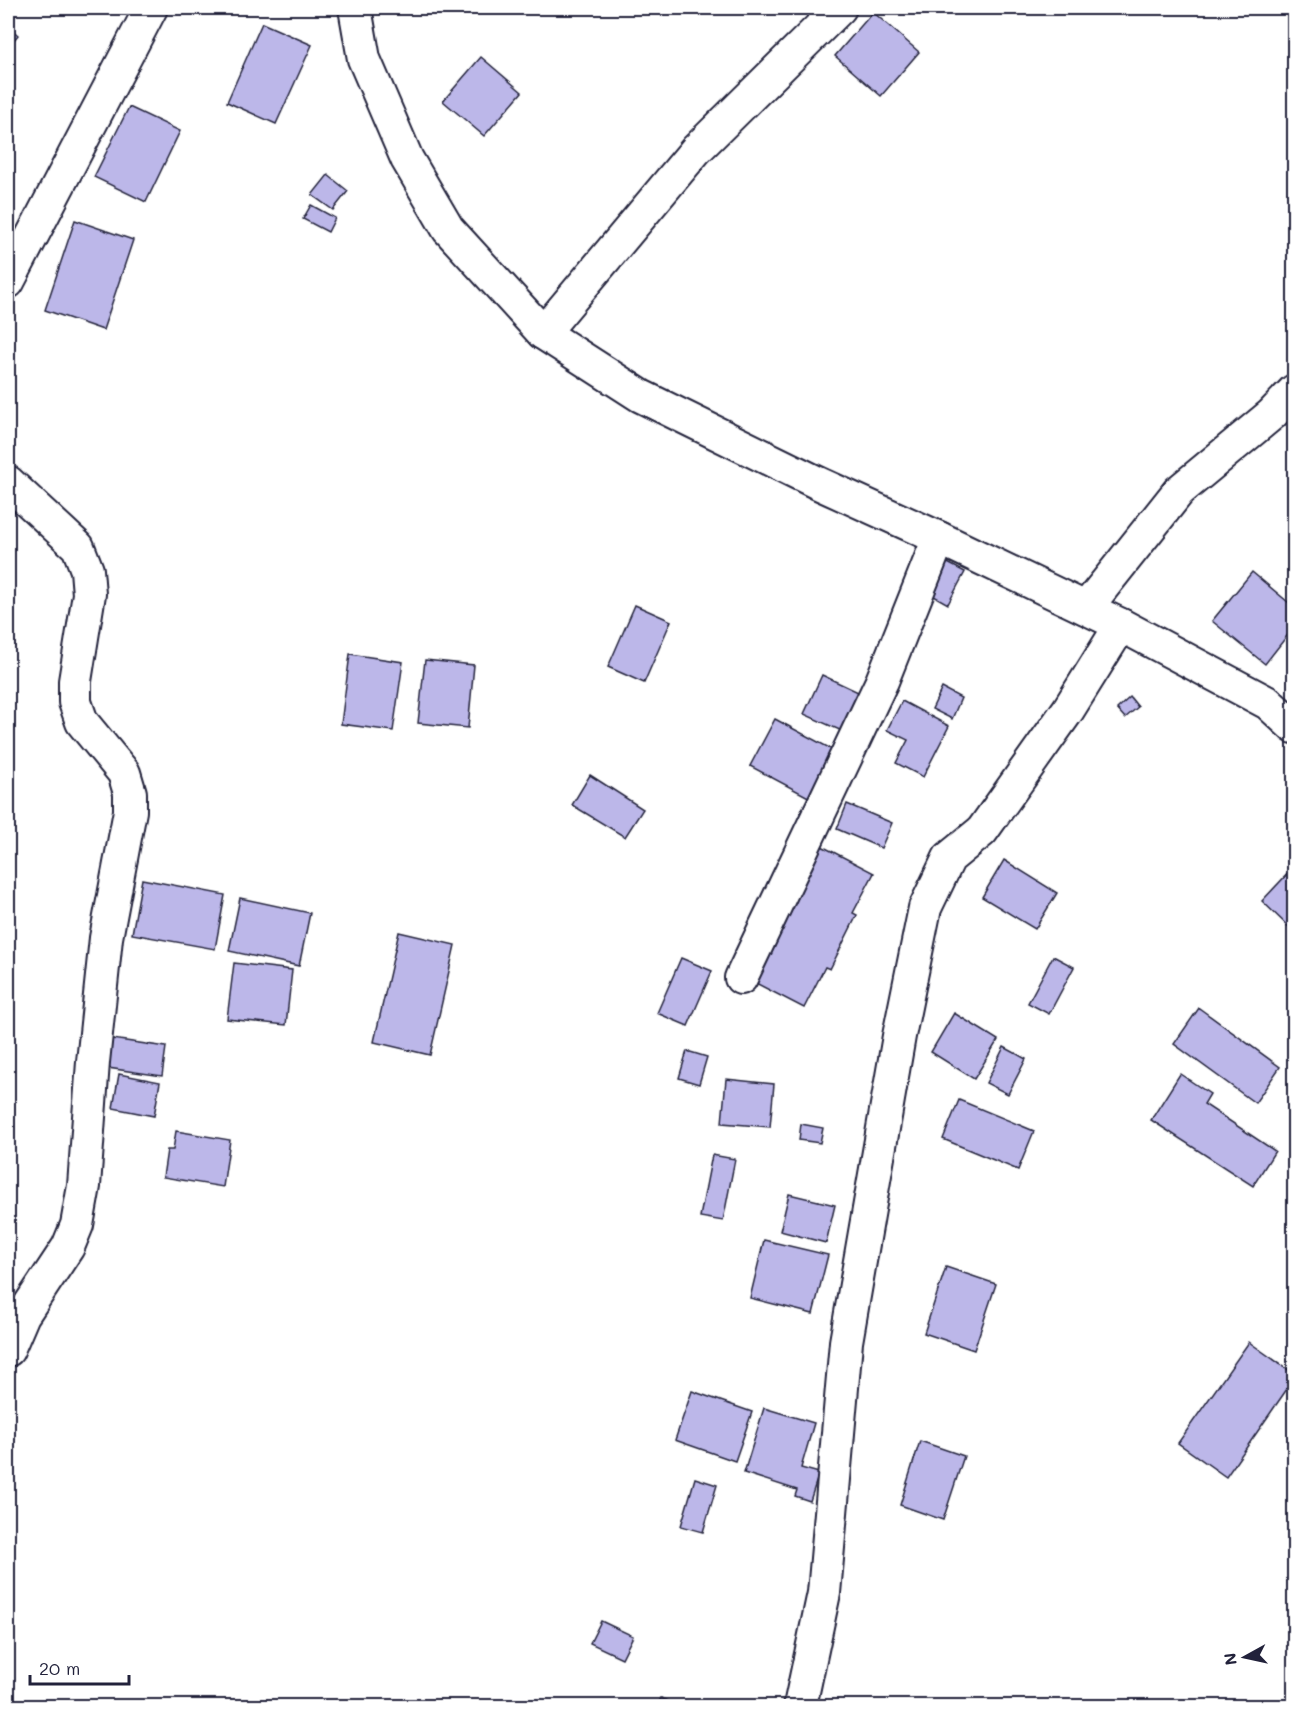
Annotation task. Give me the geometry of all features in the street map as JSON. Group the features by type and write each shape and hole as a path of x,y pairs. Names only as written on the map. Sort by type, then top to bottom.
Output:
{"street":[{"path":"8,282 151,8"},
{"path":"355,8 364,59 413,169 448,229 543,333 641,396 818,483 1121,625 1268,703 1294,726"},
{"path":"543,333 696,150 840,8"},
{"path":"1086,608 1179,491 1272,414 1294,391"},
{"path":"8,482 78,547 87,570 89,594 75,681 75,702 82,722 123,773 130,793 130,811 106,938 93,1062 84,1186 77,1225 68,1247 23,1315 8,1350"},
{"path":"741,978 882,681 939,538"},
{"path":"800,1707 824,1593 846,1342 899,1036 925,908 949,858 982,831 1068,710 1121,625"}],"building":[{"path":"873,12 919,52 881,96 835,56"},
{"path":"262,23 312,45 276,124 227,102"},
{"path":"8,26 18,35 8,47"},
{"path":"481,57 522,92 484,136 443,101"},
{"path":"129,107 180,131 146,202 94,177"},
{"path":"328,175 348,191 333,210 312,195"},
{"path":"311,205 335,218 328,232 303,219"},
{"path":"75,220 133,240 103,330 45,310"},
{"path":"942,560 965,572 948,604 925,591"},
{"path":"1252,572 1294,607 1294,627 1265,664 1212,621"},
{"path":"635,605 671,621 644,683 608,667"},
{"path":"350,654 403,662 393,731 341,724"},
{"path":"425,660 474,665 468,728 418,723"},
{"path":"822,675 871,698 853,736 804,714"},
{"path":"942,688 961,698 952,719 932,709"},
{"path":"1130,697 1138,707 1125,718 1117,709"},
{"path":"902,701 949,726 923,777 896,763 908,740 887,730"},
{"path":"775,719 839,753 814,800 750,766"},
{"path":"590,775 643,809 625,837 572,805"},
{"path":"847,804 892,823 881,848 837,829"},
{"path":"814,842 874,873 853,913 857,915 830,969 825,967 804,1008 746,978"},
{"path":"1004,860 1057,893 1035,929 982,897"},
{"path":"1294,867 1294,932 1262,901"},
{"path":"142,879 225,895 215,949 132,934"},
{"path":"240,898 310,913 299,966 229,951"},
{"path":"399,932 455,945 430,1055 374,1042"},
{"path":"1053,956 1074,967 1049,1014 1028,1003"},
{"path":"681,958 712,971 688,1026 657,1013"},
{"path":"234,963 292,970 286,1025 227,1019"},
{"path":"1199,1008 1280,1067 1255,1103 1174,1044"},
{"path":"954,1013 998,1040 974,1079 931,1052"},
{"path":"112,1039 166,1047 162,1076 108,1068"},
{"path":"1004,1047 1026,1059 1008,1094 986,1083"},
{"path":"687,1051 707,1057 699,1084 679,1078"},
{"path":"119,1074 160,1082 154,1116 113,1108"},
{"path":"1180,1074 1210,1094 1204,1104 1275,1151 1253,1186 1151,1120"},
{"path":"726,1079 774,1084 770,1127 722,1123"},
{"path":"959,1100 1034,1131 1018,1170 943,1139"},
{"path":"801,1124 823,1128 820,1143 799,1140"},
{"path":"176,1131 230,1140 223,1187 163,1177 167,1150 173,1150"},
{"path":"712,1155 735,1159 723,1221 700,1217"},
{"path":"789,1194 835,1205 826,1243 780,1231"},
{"path":"764,1240 828,1255 813,1314 750,1298"},
{"path":"946,1267 996,1284 974,1350 924,1333"},
{"path":"1249,1342 1294,1374 1294,1379 1226,1477 1178,1443"},
{"path":"692,1391 752,1412 735,1461 675,1440"},
{"path":"764,1408 814,1423 801,1468 819,1473 810,1501 795,1496 797,1490 744,1473"},
{"path":"920,1441 964,1456 943,1520 900,1505"},
{"path":"695,1478 717,1485 703,1532 681,1526"},
{"path":"601,1621 633,1636 622,1658 590,1643"},
{"path":"661,1698 678,1706 657,1706"}]}
